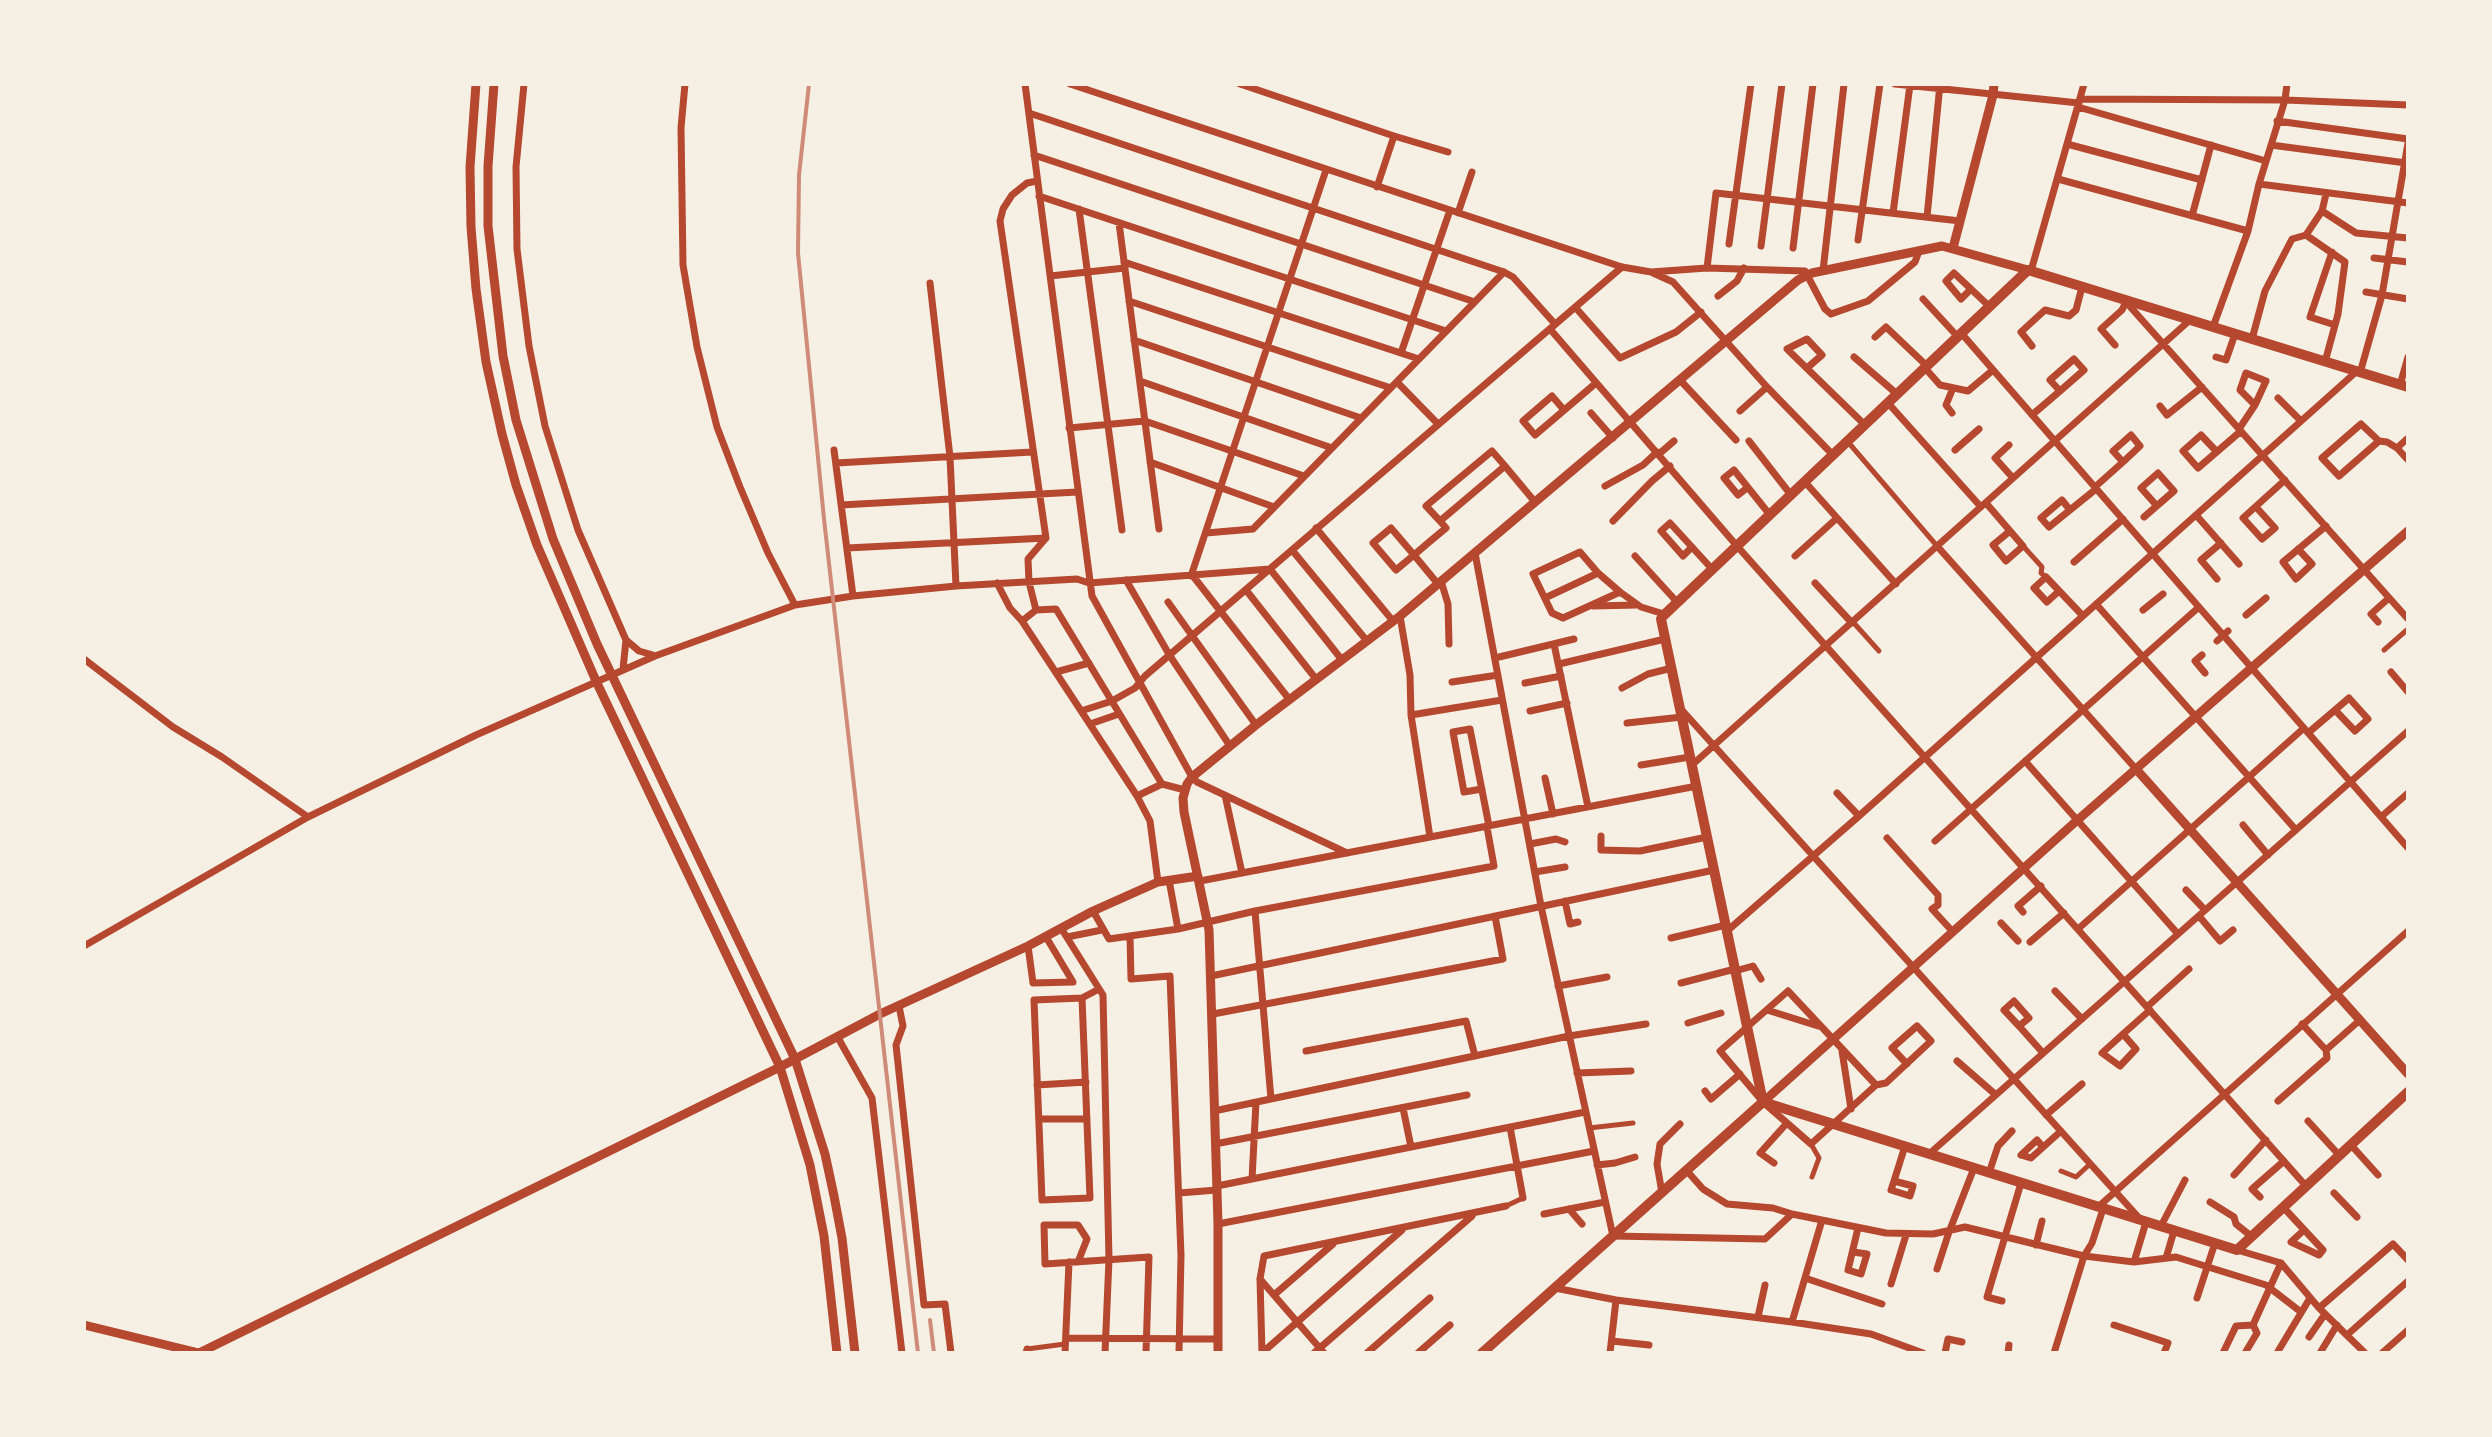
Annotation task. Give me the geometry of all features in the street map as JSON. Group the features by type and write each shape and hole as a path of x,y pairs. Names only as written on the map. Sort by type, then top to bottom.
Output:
{"main road":[{"path":"1761,1104 1746,1023 1738,1006 1735,970 1661,619 1664,614 1848,441 1862,422 1893,398 2029,271 2404,386"},
{"path":"1761,1104 1839,1125 2237,1250 2306,1186 2321,1179 2339,1155 2408,1092"},
{"path":"1482,1353 1761,1104"}],"street":[{"path":"476,84 470,167 471,227 486,362 516,485 537,545 596,681 780,1067 810,1165 824,1236 837,1353"},
{"path":"494,84 488,166 488,226 503,356 516,420 553,539 611,675 795,1059 825,1154 834,1196 855,1353"},
{"path":"524,84 516,167 517,249 529,346 545,426 578,530 626,640 639,651 655,656"},
{"path":"685,84 681,128 683,265 697,347 717,427 768,553 795,605"},
{"path":"1025,84 1088,573 1093,582 1092,596 1143,679 1195,779 1347,853"},
{"path":"1070,84 1622,267 1651,272 1707,268 1805,271 1825,309 1831,314 1868,301 1915,262 1919,251"},
{"path":"1240,84 1448,152"},
{"path":"1729,244 1751,84"},
{"path":"1761,246 1782,84"},
{"path":"1793,248 1813,84"},
{"path":"1823,271 1844,84"},
{"path":"1858,240 1880,84"},
{"path":"1895,84 2079,103 2285,100 2408,105"},
{"path":"1953,248 1994,84"},
{"path":"1218,1353 1218,1224 1208,922 1202,881 1184,812 1185,790 1201,768 1440,583 1798,280 1809,274 1942,246 2029,271 2084,84"},
{"path":"2213,327 2248,231 2287,84"},
{"path":"1893,213 1910,85"},
{"path":"1927,217 1940,87"},
{"path":"2079,103 2266,161"},
{"path":"1029,113 1513,277 1596,383 1737,546 2306,1186"},
{"path":"1671,938 1726,928 1859,816 2358,372 2382,295 2408,141 2277,121"},
{"path":"1377,187 1394,136"},
{"path":"2067,144 2202,180"},
{"path":"2192,216 2211,145"},
{"path":"2271,145 2406,163"},
{"path":"1034,155 1475,302"},
{"path":"1192,576 1326,170"},
{"path":"1401,353 1436,250 1472,172"},
{"path":"2058,179 2248,231"},
{"path":"1036,610 1028,559 1046,538 1000,221 1012,195 1027,183 1037,181"},
{"path":"2259,184 2408,203"},
{"path":"1707,268 1716,193 1960,221"},
{"path":"2252,339 2265,291 2292,239 2306,235 2322,211 2326,194"},
{"path":"1039,196 1446,331"},
{"path":"1079,209 1122,530"},
{"path":"2322,211 2356,233 2408,238"},
{"path":"1119,223 1159,529"},
{"path":"2306,235 2345,262 2335,325 2325,362"},
{"path":"2332,252 2310,317 2335,325"},
{"path":"2374,258 2408,262"},
{"path":"1050,276 1125,265 1419,359"},
{"path":"1081,711 1112,701 1135,688 1316,528 1622,267"},
{"path":"1718,296 1737,281 1744,268"},
{"path":"1206,533 1253,529 1504,272"},
{"path":"1651,272 1673,282 1833,455"},
{"path":"1971,289 1961,299 1946,281 1954,273 1971,289 1990,307"},
{"path":"930,283 950,457 956,586"},
{"path":"2032,346 2021,332 2045,310 2069,316 2076,310 2082,287"},
{"path":"2366,292 2408,299"},
{"path":"1923,299 1993,370 2123,519 2134,527 2175,585 2199,607 2408,848"},
{"path":"1129,301 1394,385 1438,424"},
{"path":"2115,345 2101,329 2122,310 2126,302 2408,619"},
{"path":"1575,307 1620,358 1676,332 1701,312"},
{"path":"1641,765 1691,761 1714,746 1893,586 1940,550 2013,478 2190,320"},
{"path":"1875,337 1886,327 1940,385 1968,391 1993,370"},
{"path":"2216,357 2226,360 2235,334"},
{"path":"1807,368 1822,355 1807,339 1787,349 1862,422"},
{"path":"1134,340 1361,418"},
{"path":"1854,357 2042,567 2041,573 2083,616"},
{"path":"2404,386 2408,357"},
{"path":"2032,415 2060,391 2084,370 2074,359 2050,380 2060,391"},
{"path":"2217,452 2201,435 2183,451 2198,468 2217,452 2240,430 2255,405 2266,381 2246,373 2240,390 2255,405"},
{"path":"1680,380 1736,440"},
{"path":"1140,381 1332,448"},
{"path":"1564,410 1552,396 1523,421 1535,435 1596,383"},
{"path":"1740,411 1767,387"},
{"path":"2160,406 2167,415 2202,387"},
{"path":"1952,413 1946,405 1953,388"},
{"path":"2278,398 2301,421"},
{"path":"1591,413 1613,438"},
{"path":"1069,428 1145,421 1304,476"},
{"path":"2379,441 2339,476 2322,458 2361,424 2379,441 2397,448 2408,460"},
{"path":"1955,450 1979,429"},
{"path":"2070,510 2062,500 2041,518 2049,527 2070,510 2096,488 2140,446 2131,435 2113,451 2123,462"},
{"path":"2397,448 2408,438"},
{"path":"1605,486 1643,465 1674,441"},
{"path":"1749,441 1834,521 1893,586"},
{"path":"1848,441 1940,550 2408,1074"},
{"path":"2009,445 1995,458 2013,478"},
{"path":"834,450 853,596"},
{"path":"1449,644 1448,604 1440,583 1414,555 1391,528 1373,543 1396,570 1414,555 1446,528 1426,506 1492,451 1535,502"},
{"path":"836,463 1032,452"},
{"path":"1150,462 1274,507"},
{"path":"1440,521 1505,466"},
{"path":"1613,521 1670,466"},
{"path":"1747,488 1738,495 1724,478 1734,470 1770,515"},
{"path":"2144,517 2157,506 2174,491 2158,473 2141,488 2157,506"},
{"path":"2256,507 2275,528 2262,539 2243,518 2285,480"},
{"path":"841,505 1077,492"},
{"path":"2196,515 2239,564"},
{"path":"2074,562 2123,519"},
{"path":"1795,556 1834,521"},
{"path":"1692,547 1683,556 1661,531 1670,523 1692,547 1712,569"},
{"path":"2298,549 2312,564 2296,579 2283,562 2298,549 2326,526"},
{"path":"1316,528 1396,618 1410,675 1411,715 1430,837"},
{"path":"2010,531 1993,545 2006,561 2023,546"},
{"path":"1761,1104 1953,932 1988,908 2024,868 2408,531"},
{"path":"847,548 1046,538"},
{"path":"2217,579 2201,560 2221,543"},
{"path":"1292,550 1367,641"},
{"path":"1620,592 1563,618 1552,613 1533,574 1580,552 1620,592 1639,605 1664,614"},
{"path":"1475,553 1541,906 1613,1236 1765,1239 1792,1214"},
{"path":"1635,556 1677,602"},
{"path":"84,946 308,817 476,735 623,669 795,605 853,596 1029,579 1093,582 1270,569"},
{"path":"1270,569 1342,660"},
{"path":"1545,598 1598,573"},
{"path":"1192,576 1289,699"},
{"path":"2046,577 2034,588 2047,602 2059,591"},
{"path":"1126,580 1170,656 1230,746"},
{"path":"992,583 1022,621 1137,796 1150,821 1158,882"},
{"path":"1815,583 1879,651"},
{"path":"1246,590 1316,679"},
{"path":"2143,610 2163,594"},
{"path":"2246,615 2266,598"},
{"path":"2378,622 2371,614 2389,598"},
{"path":"1168,602 1256,725"},
{"path":"2096,604 2199,714 2296,830"},
{"path":"1589,606 1639,605"},
{"path":"1935,841 2081,708 2199,607"},
{"path":"1022,621 1036,610 1056,609 1162,784"},
{"path":"2384,650 2408,629"},
{"path":"1495,658 1574,639"},
{"path":"1559,664 1665,639"},
{"path":"623,669 626,640"},
{"path":"1554,644 1588,807"},
{"path":"2202,655 2195,661 2205,673"},
{"path":"84,659 173,727 308,817"},
{"path":"1056,672 1089,663"},
{"path":"1622,688 1648,674 1672,668"},
{"path":"2391,672 2408,692"},
{"path":"1452,682 1498,675"},
{"path":"1525,683 1561,676"},
{"path":"2078,929 2192,832 2252,776 2349,698 2368,719 2355,731 2335,710"},
{"path":"1411,715 1502,700"},
{"path":"1530,711 1567,703"},
{"path":"1627,723 1681,712 1714,746 2144,1221 2134,1262"},
{"path":"1090,724 1119,714"},
{"path":"1093,911 1109,939 1178,929 1255,911 1494,866 1482,789 1470,729 1453,732 1464,792 1482,789"},
{"path":"1929,1154 2408,731"},
{"path":"2023,763 2178,934"},
{"path":"1545,778 1553,814"},
{"path":"1137,796 1162,784 1185,790"},
{"path":"1066,936 1093,911 1158,882 1202,881 1697,786"},
{"path":"1837,793 1859,816"},
{"path":"2381,817 2408,793"},
{"path":"1225,795 1242,873"},
{"path":"2243,825 2268,855"},
{"path":"1601,836 1601,850 1640,851 1707,837"},
{"path":"1887,838 1938,895 1938,905 1932,909 1953,932"},
{"path":"1530,844 1556,839 1565,842"},
{"path":"1535,872 1565,867"},
{"path":"1211,976 1714,870"},
{"path":"1169,880 1178,929"},
{"path":"2023,912 2018,906 2041,886"},
{"path":"2186,890 2220,941 2233,930"},
{"path":"1565,901 1570,924 1578,922"},
{"path":"1255,911 1271,1099"},
{"path":"2030,942 2064,913"},
{"path":"1213,1014 1503,959 1495,916"},
{"path":"2001,923 2018,941"},
{"path":"84,1325 199,1353 837,1036 1046,937 1102,930"},
{"path":"2054,1353 2101,1208 2116,1191 2301,1026 2334,991 2408,931"},
{"path":"1066,936 1103,995 1109,1259 1105,1353"},
{"path":"1130,936 1131,979 1170,976 1179,1193 1179,1353"},
{"path":"1028,946 1033,983 1073,982 1046,937"},
{"path":"1681,983 1753,966 1761,979"},
{"path":"2123,1034 2136,1049 2120,1066 2102,1053 2189,969"},
{"path":"1558,986 1607,977"},
{"path":"1082,998 1090,1198 1042,1200 1034,1000 1082,998 1099,989"},
{"path":"1812,1177 1819,1158 1811,1144 1761,1104 1737,1077 1720,1051 1746,1023 1788,991 1820,1027"},
{"path":"2055,991 2082,1019"},
{"path":"2019,1026 2029,1018 2014,1001 2004,1010 2043,1053"},
{"path":"899,1006 903,1026 896,1045 924,1305 945,1304 951,1353"},
{"path":"1767,1010 1820,1027 1836,1036 1842,1049 1851,1109"},
{"path":"1688,1023 1721,1013"},
{"path":"2326,1050 2360,1020"},
{"path":"1306,1051 1466,1021 1475,1056"},
{"path":"1214,1111 1569,1036 1646,1024"},
{"path":"1811,1144 1839,1125 1876,1085 1886,1083 1907,1064 1931,1041 1917,1026 1892,1048 1907,1064"},
{"path":"2278,1101 2327,1058 2326,1050 2301,1026"},
{"path":"837,1036 872,1098 902,1353"},
{"path":"1842,1049 1876,1085"},
{"path":"1957,1061 1996,1095"},
{"path":"1577,1073 1631,1071"},
{"path":"1705,1091 1711,1099 1737,1077"},
{"path":"1037,1085 1086,1082"},
{"path":"2046,1115 2082,1084"},
{"path":"1215,1144 1467,1095"},
{"path":"1252,1179 1256,1102"},
{"path":"1403,1108 1411,1147"},
{"path":"1179,1193 1217,1188 1585,1112"},
{"path":"1039,1119 1087,1119"},
{"path":"2308,1121 2339,1155"},
{"path":"1589,1128 1633,1123"},
{"path":"1662,1193 1657,1164 1660,1144 1680,1124"},
{"path":"1774,1163 1760,1153 1785,1125"},
{"path":"1262,1353 1260,1279 1264,1256 1474,1214 1523,1198 1510,1127"},
{"path":"1989,1173 1998,1146 2012,1131"},
{"path":"2021,1155 2031,1158 2061,1131"},
{"path":"2234,1175 2266,1140"},
{"path":"2351,1145 2378,1175"},
{"path":"1905,1146 1891,1190 1910,1196"},
{"path":"1218,1224 1594,1151"},
{"path":"1597,1165 1635,1157"},
{"path":"2260,1197 2252,1189 2284,1161"},
{"path":"2061,1171 2076,1177 2091,1164"},
{"path":"1937,1269 1974,1168"},
{"path":"1687,1171 1703,1189 1727,1204 1773,1208 1858,1228 1906,1235 1949,1232 1965,1227 2084,1256 2134,1262 2176,1257 2268,1286 2301,1312"},
{"path":"2161,1226 2185,1180"},
{"path":"2002,1301 1987,1297 2021,1183"},
{"path":"2334,1193 2357,1217"},
{"path":"1544,1214 1605,1202"},
{"path":"2210,1202 2234,1217 2236,1224 2251,1236"},
{"path":"2283,1207 2323,1250 2319,1255 2291,1242 2304,1230"},
{"path":"1569,1209 1582,1224"},
{"path":"1260,1279 1319,1351 1474,1214"},
{"path":"1792,1322 1822,1220"},
{"path":"2036,1245 2042,1221"},
{"path":"1066,1345 1074,1262 1087,1239 1078,1225 1044,1225 1045,1264 1074,1262 1109,1259 1149,1257 1146,1353"},
{"path":"1853,1252 1867,1254 1861,1274 1848,1270 1858,1228"},
{"path":"1262,1353 1404,1229"},
{"path":"2166,1258 2174,1231"},
{"path":"1891,1284 1906,1235"},
{"path":"1274,1295 1335,1242"},
{"path":"2197,1298 2215,1243"},
{"path":"2309,1337 2322,1311 2393,1244 2408,1260"},
{"path":"2237,1250 2278,1263 2360,1351"},
{"path":"2245,1353 2257,1333 2253,1325 2278,1263"},
{"path":"1805,1278 1882,1304"},
{"path":"2347,1335 2408,1281"},
{"path":"1758,1317 1765,1285"},
{"path":"1555,1288 1616,1300 1871,1334 1920,1353"},
{"path":"1367,1353 1430,1298"},
{"path":"2277,1353 2310,1298"},
{"path":"1610,1353 1616,1300"},
{"path":"1418,1353 1450,1325"},
{"path":"2114,1325 2168,1343 2164,1353"},
{"path":"2223,1353 2236,1326 2253,1325"},
{"path":"2320,1353 2337,1325"},
{"path":"2382,1353 2408,1330"},
{"path":"1026,1351 1106,1339 1218,1339"},
{"path":"1945,1353 1948,1339 1962,1342"},
{"path":"1612,1341 1649,1345"}],"railway":[{"path":"809,84 799,175 798,253 824,519 918,1353"},
{"path":"930,1320 934,1353"}]}
